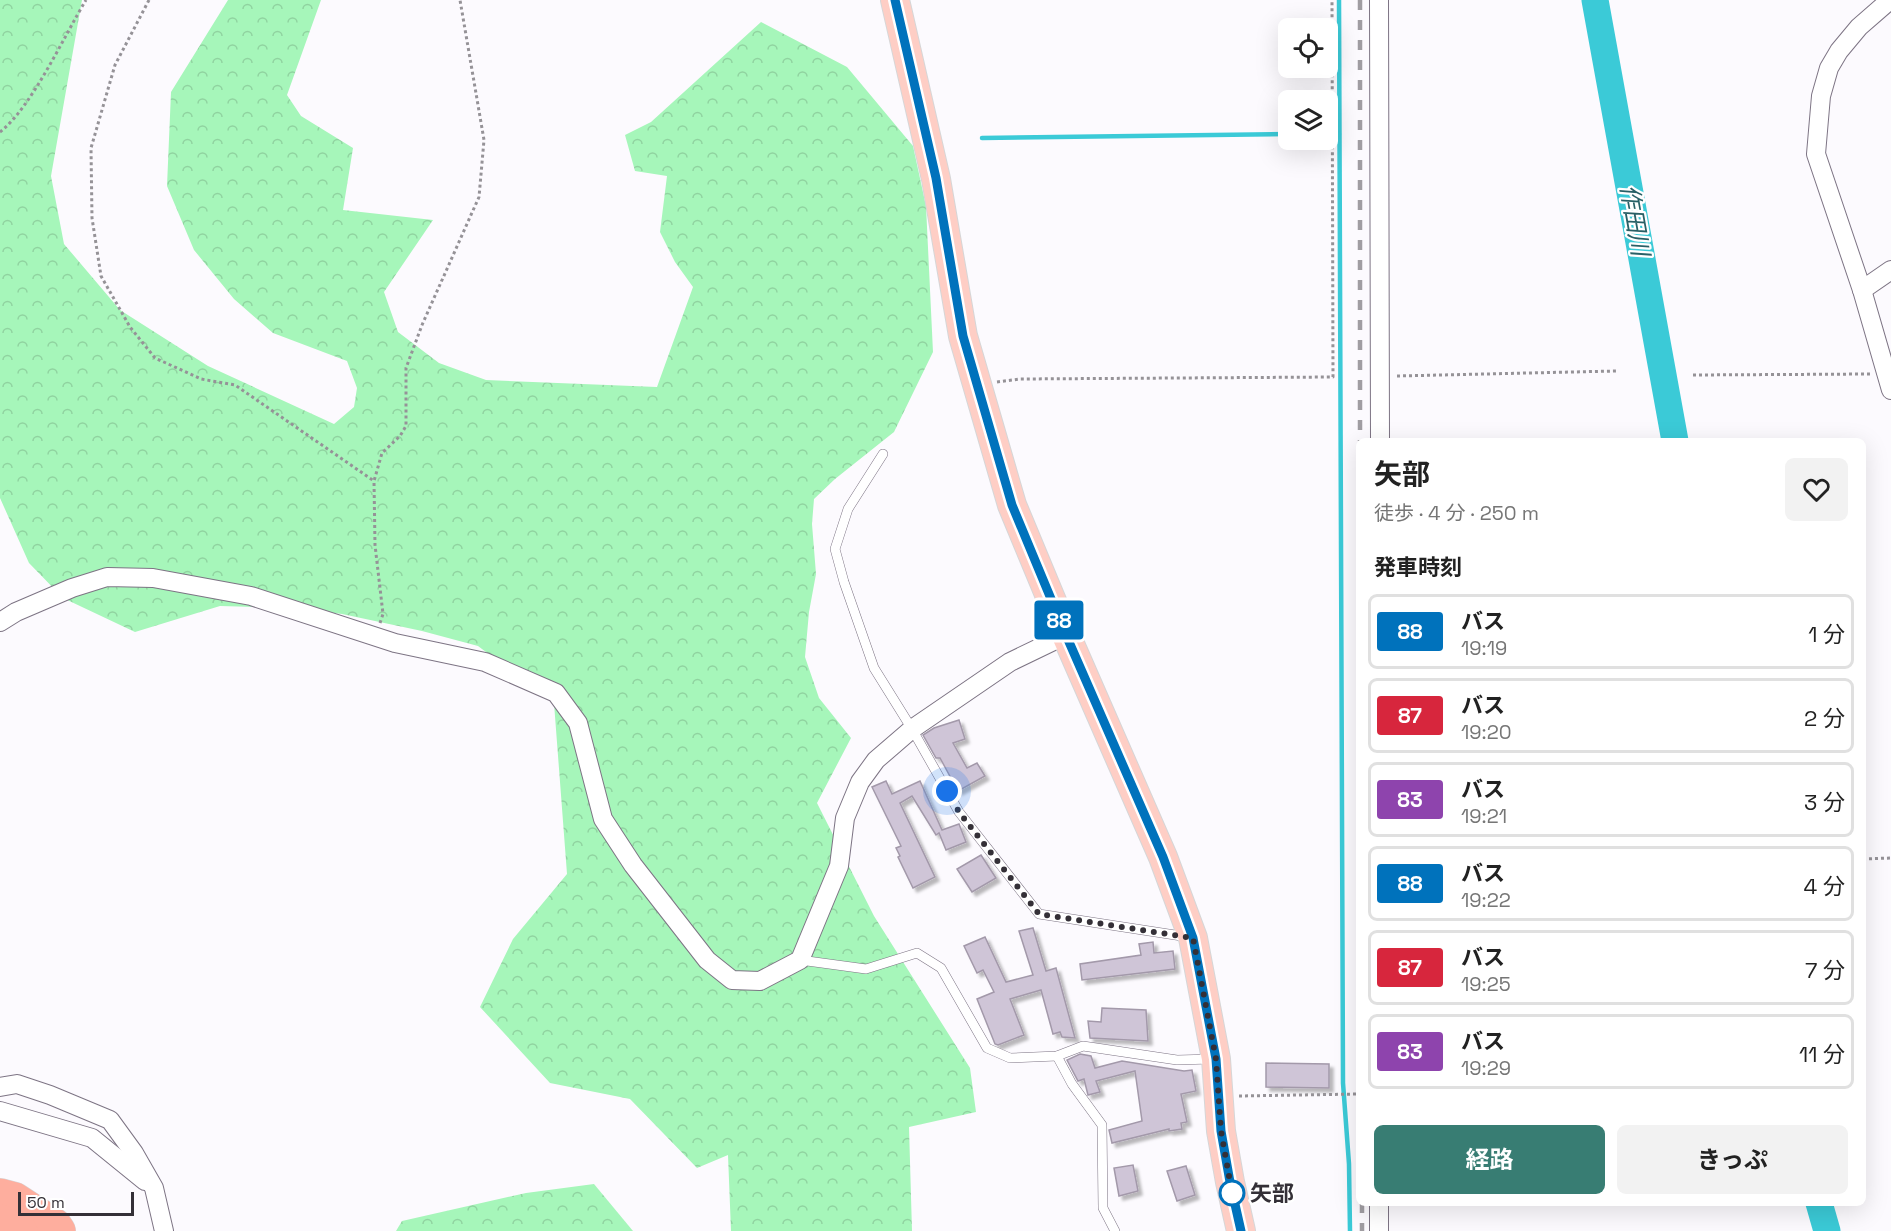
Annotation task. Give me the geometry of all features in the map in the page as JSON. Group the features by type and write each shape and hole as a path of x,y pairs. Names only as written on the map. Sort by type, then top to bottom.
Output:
{"highway":[{"path":"0,1196 15,1199 55,1225 59,1231"},
{"path":"0,1221 21,1231"}],"main road":[{"path":"895,0 936,178 963,336 1012,505 1163,857 1193,938 1216,1059 1221,1131 1241,1231"}],"street":[{"path":"1379,0 1380,438"},
{"path":"1889,382 1862,290 1816,153 1821,96 1829,68 1839,51 1859,27 1890,0"},
{"path":"1862,290 1891,270"},
{"path":"0,622 16,612 72,588 107,577 153,579 251,596 377,637 485,662 556,693 578,723 603,819 633,865 708,960 732,980 760,981 800,960 839,866 845,818 860,782 876,760 912,729 1010,662 1066,635"},
{"path":"0,1087 17,1084 110,1120 134,1153 154,1188 164,1231"},
{"path":"0,1111 92,1138 154,1188"},
{"path":"1379,1206 1379,1231"}],"lane":[{"path":"883,454 848,509 835,549 874,668 959,812 1039,914 1193,938"},
{"path":"800,960 866,969 917,953 941,968 987,1048 1010,1058 1057,1056 1083,1046 1177,1060 1216,1059"},
{"path":"1057,1056 1071,1084 1102,1125 1103,1208 1115,1231"}],"path":[{"path":"0,132 10,124 37,86 86,0"},
{"path":"149,0 116,65 91,148 92,218 101,276 130,327 155,358 201,379 235,385 374,481"},
{"path":"377,637 383,614 375,545 374,481 382,453 400,436 406,426 406,368 422,325 479,197 484,140 460,0"},
{"path":"978,384 1020,379 1333,377 1332,0"},
{"path":"1380,376 1616,371"},
{"path":"1692,375 1889,382"},
{"path":"1866,858 1891,858"},
{"path":"1219,1096 1356,1094"}],"green space":[{"path":"0,0 82,0 51,176 64,244 120,310 208,366 334,424 354,407 357,388 347,361 273,333 234,299 194,250 167,186 171,92 228,0 321,0 287,95 301,116 353,148 343,210 433,220 384,292 398,332 439,363 486,380 657,387 693,287 675,262 660,232 667,176 635,171 625,135 651,122 761,22 847,67 913,146 926,206 933,352 894,432 835,479 814,499 812,524 816,574 809,612 805,657 819,698 851,738 817,803 874,916 970,1068 976,1112 909,1127 912,1231 731,1231 728,1155 697,1168 630,1099 550,1083 480,1007 513,939 567,874 554,703 478,646 342,614 295,608 220,606 135,632 63,598 29,563 0,498"},
{"path":"594,1184 633,1231 396,1231 402,1221 526,1193"}],"building":[{"path":"959,720 965,739 953,743 967,768 977,763 985,776 958,791 940,758 936,758 923,735 934,728"},
{"path":"886,781 892,794 920,781 942,830 959,824 966,842 946,850 939,833 936,835 912,796 900,803 935,877 913,888 898,857 900,856 896,848 901,846 872,787"},
{"path":"981,855 996,878 972,892 957,869"},
{"path":"1033,928 1046,971 1056,968 1075,1038 1062,1037 1060,1032 1053,1034 1041,990 1010,999 1024,1035 998,1045 995,1044 977,999 994,992 983,970 977,973 964,946 985,937 1006,982 1033,975 1019,931"},
{"path":"1153,942 1154,953 1173,951 1175,969 1082,980 1080,964 1141,955 1139,944"},
{"path":"1102,1008 1146,1010 1148,1041 1090,1038 1088,1021 1101,1022"},
{"path":"1080,1054 1091,1056 1095,1068 1122,1061 1184,1071 1192,1070 1196,1091 1181,1094 1187,1122 1181,1123 1182,1129 1169,1131 1169,1129 1112,1143 1109,1130 1142,1121 1135,1071 1096,1081 1100,1092 1088,1095 1084,1079 1078,1081 1067,1060"},
{"path":"1266,1063 1329,1064 1329,1088 1266,1087"},
{"path":"1133,1165 1138,1191 1119,1196 1114,1168"},
{"path":"1186,1166 1195,1195 1177,1201 1167,1171"}],"waterway":[{"path":"1339,0 1343,1083 1349,1164 1350,1231"},
{"name":"作田川","path":"1595,0 1674,438"},
{"path":"982,138 1278,134"},
{"name":"作田川","path":"1820,1206 1827,1231"}],"railway":[{"path":"1360,0 1360,438"},
{"path":"1362,1206 1362,1231"}],"bus line":[{"name":"88","path":"895,0 936,178 963,336 1012,505 1163,857 1193,938 1216,1059 1221,1131 1241,1231"}],"place":[{"name":"矢部","path":"1232,1193"}],"route":[{"path":"947,791 959,812 1039,914 1193,938 1216,1059 1221,1131 1232,1193"}]}
